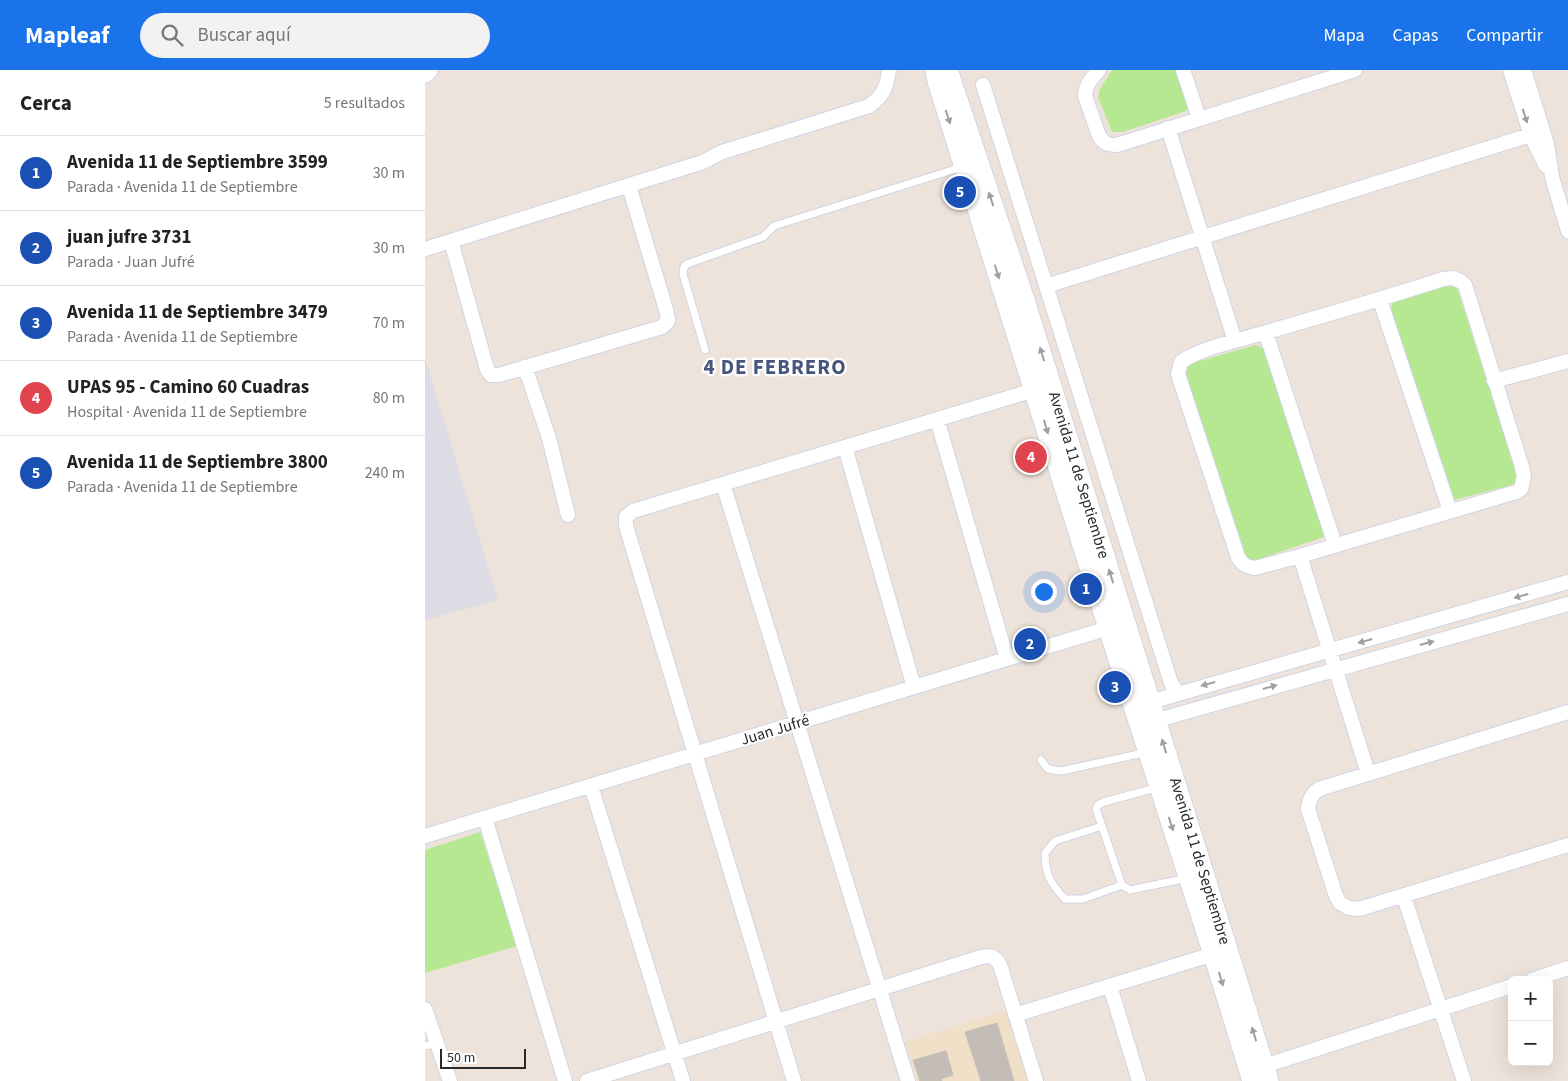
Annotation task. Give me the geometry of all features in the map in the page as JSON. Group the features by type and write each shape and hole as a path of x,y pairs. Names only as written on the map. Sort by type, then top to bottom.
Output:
{"main road":[{"path":"425,73 428,70"},
{"name":"Avenida 11 de Septiembre","path":"935,70 937,80 972,164"},
{"name":"Avenida 11 de Septiembre","path":"948,70 972,164 1220,952 1252,1081"},
{"name":"Avenida 11 de Septiembre","path":"1148,722 1148,752 1189,878 1220,952 1266,1073"}],"street":[{"path":"425,249 629,186 703,162 722,152 869,106 878,100 884,91 887,85 889,70"},
{"path":"1099,70 1087,84 1085,96 1102,141 1108,145 1117,145 1199,118 1315,76 1355,70"},
{"path":"1183,70 1199,118"},
{"path":"1510,70 1537,133 1568,231"},
{"path":"1524,70 1537,133"},
{"path":"983,85 1171,683 1178,693"},
{"path":"1168,128 1235,341"},
{"path":"1046,286 1537,133"},
{"path":"451,241 487,370 491,375 499,375 662,327 668,321 667,313 629,186"},
{"path":"1453,278 1460,281 1465,286 1522,467 1523,483 1521,489 1450,512 1255,568 1242,563 1238,557 1178,374 1181,362 1187,357 1266,333 1443,279 1453,278"},
{"path":"1379,300 1450,512"},
{"path":"1266,333 1335,545"},
{"path":"1494,381 1568,361"},
{"path":"525,367 549,438 568,515"},
{"path":"794,1081 626,526 626,517 633,511 1043,388"},
{"path":"937,419 1007,659"},
{"path":"845,447 915,687"},
{"path":"723,484 908,1081"},
{"path":"1300,556 1368,773"},
{"path":"1142,704 1568,582"},
{"path":"1148,722 1568,604"},
{"name":"Juan Jufré","path":"425,836 1117,625"},
{"path":"1568,712 1319,789 1313,793 1309,800 1308,808 1336,896 1340,903 1349,908 1359,909 1404,897 1568,845"},
{"path":"591,786 683,1081"},
{"path":"485,818 565,1081"},
{"path":"1404,897 1464,1081"},
{"path":"1015,1015 1220,952"},
{"path":"587,1081 880,988 991,955 997,959 1000,966 1036,1081"},
{"path":"1544,976 1568,968"},
{"path":"1110,986 1139,1081"},
{"path":"1266,1073 1441,1009 1508,987"},
{"path":"425,1009 431,1045 450,1081"}],"lane":[{"path":"705,350 683,274 687,264 763,238 774,226 972,164"},
{"path":"1041,760 1048,769 1061,771 1148,752"},
{"path":"1159,787 1098,805 1096,809 1122,885 1131,890 1189,878"},
{"path":"1102,826 1055,841 1045,853 1045,868 1053,886 1065,899 1083,899 1122,885"}],"shaded area":[{"path":"425,358 498,600 425,620"},
{"path":"1007,1010 1029,1081 918,1081 905,1042"}],"green space":[{"path":"1112,70 1175,70 1189,110 1123,132 1112,132 1098,97 1100,89"},
{"path":"1447,284 1457,288 1517,475 1515,484 1454,500 1391,310 1393,299"},
{"path":"1256,345 1263,348 1327,536 1253,561 1247,560 1243,555 1185,374 1189,364"},
{"path":"480,832 517,946 425,973 425,850"}],"building":[{"path":"997,1023 1014,1081 981,1081 965,1032"},
{"path":"946,1051 953,1075 941,1079 942,1081 920,1081 913,1060"}],"place":[{"name":"Avenida 11 de Septiembre 3800","path":"960,192"},
{"name":"UPAS 95 - Camino 60 Cuadras","path":"1031,457"},
{"name":"Avenida 11 de Septiembre 3599","path":"1086,589"},
{"name":"juan jufre 3731","path":"1030,644"},
{"name":"Avenida 11 de Septiembre 3479","path":"1115,687"}],"district":[{"name":"4 DE FEBRERO","path":"775,367"}]}
